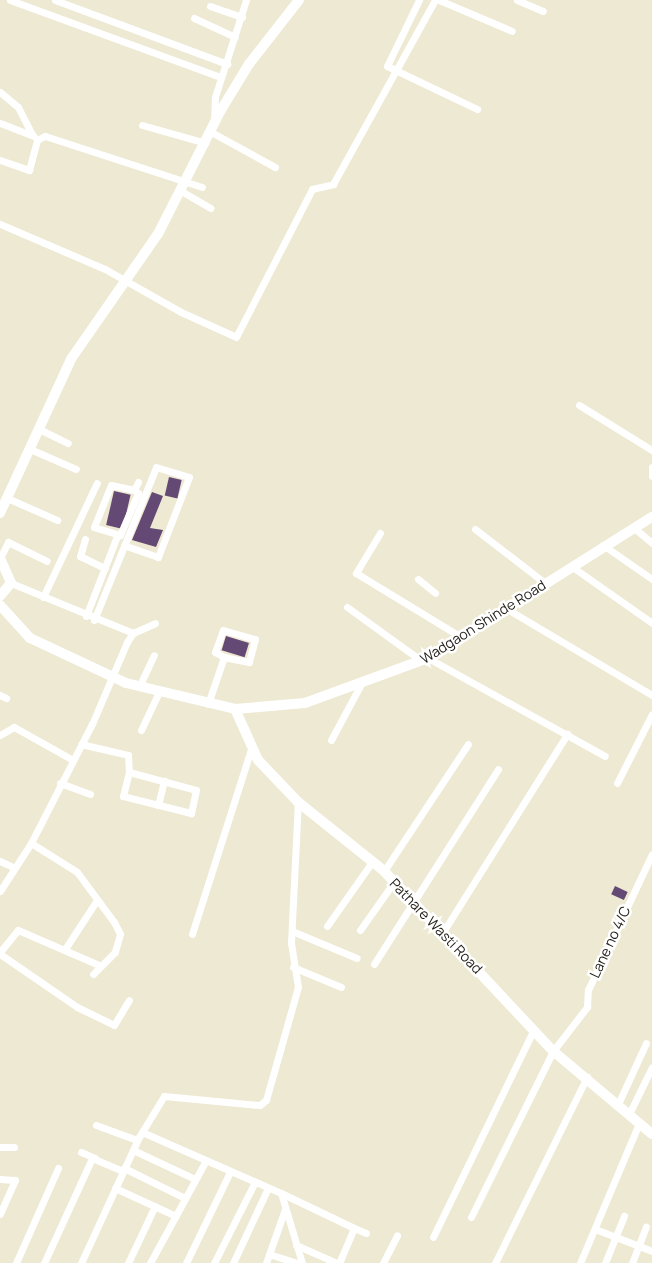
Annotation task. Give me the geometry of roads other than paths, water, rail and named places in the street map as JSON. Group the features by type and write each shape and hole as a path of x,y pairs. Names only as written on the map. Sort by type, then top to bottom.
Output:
{"street":[{"path":"10,0 220,77"},
{"path":"55,0 227,64"},
{"path":"213,128 212,110 220,77 227,64 246,0"},
{"path":"0,513 71,359 158,234 213,128 249,64 299,0"},
{"path":"419,0 387,60 386,66 395,73 477,109"},
{"path":"0,224 126,281 181,312 233,337 239,335 312,189 333,184 435,0"},
{"path":"439,0 454,3 512,31"},
{"path":"517,0 543,11"},
{"path":"210,6 242,17"},
{"path":"194,18 235,36"},
{"path":"0,92 18,107 36,136 29,170 0,160"},
{"path":"0,123 36,136 187,179 202,188"},
{"path":"142,125 206,143"},
{"path":"213,128 275,166"},
{"path":"181,191 211,208"},
{"path":"579,405 652,450"},
{"path":"39,429 68,443"},
{"path":"30,449 76,469"},
{"path":"94,620 124,546 157,466 189,477 158,557 124,546"},
{"path":"652,467 652,476"},
{"path":"134,490 138,482"},
{"path":"43,598 96,483"},
{"path":"86,616 118,536 138,493 113,483 94,522 94,527 118,536"},
{"path":"7,498 58,520"},
{"name":"Wadgaon Shinde Road","path":"1,608 30,638 109,677 139,687 235,709 305,703 425,659 507,609 603,545 652,516"},
{"path":"634,527 652,543"},
{"path":"475,529 546,583"},
{"path":"380,534 356,572 461,637"},
{"path":"85,539 80,556 105,568"},
{"path":"47,561 8,542 0,558 11,582 94,620 133,634"},
{"path":"603,545 652,579"},
{"path":"571,566 652,623"},
{"path":"418,579 435,593"},
{"path":"0,596 11,582"},
{"path":"348,607 425,659 605,756"},
{"path":"507,609 652,695"},
{"path":"0,891 7,875 31,843 71,759 82,744 109,677 133,634 155,623"},
{"path":"226,628 256,641 249,662 224,657 215,652 226,628"},
{"path":"139,687 154,655"},
{"path":"208,704 224,657"},
{"path":"331,740 361,684"},
{"path":"141,730 159,692"},
{"name":"Pathare Wasti Road","path":"235,709 258,760 298,802 384,871 415,902 553,1052 587,1077 652,1134"},
{"path":"618,783 652,714"},
{"path":"0,735 14,727 71,759"},
{"path":"443,932 567,734"},
{"path":"82,744 128,755 129,772 122,796 191,813 196,790 129,772"},
{"path":"384,871 468,744"},
{"path":"192,934 252,746"},
{"path":"374,964 498,769"},
{"path":"158,805 164,781"},
{"path":"60,783 90,794"},
{"path":"81,1263 137,1140 164,1096 200,1102 264,1104 297,991 293,967 292,931 298,802"},
{"path":"31,843 77,872 120,934 115,952 93,974"},
{"name":"Lane no 4/C","path":"471,1217 553,1052 587,1007 588,990 652,854"},
{"path":"0,861 14,867"},
{"path":"327,926 372,862"},
{"path":"0,879 7,875"},
{"path":"360,930 394,882"},
{"path":"65,949 97,900"},
{"path":"101,966 18,930 0,953 77,1007 114,1025 129,1000"},
{"path":"292,931 357,958"},
{"path":"293,967 341,987"},
{"path":"433,1236 533,1031"},
{"path":"618,1104 646,1043"},
{"path":"629,1114 652,1067"},
{"path":"495,1263 587,1077"},
{"path":"580,1263 639,1123"},
{"path":"96,1125 137,1140"},
{"path":"142,1132 205,1162 281,1193 366,1233"},
{"path":"0,1147 14,1147"},
{"path":"133,1150 195,1179"},
{"path":"81,1152 124,1169 185,1198"},
{"path":"44,1263 95,1158"},
{"path":"150,1263 205,1162"},
{"path":"16,1263 58,1168"},
{"path":"186,1263 230,1172"},
{"path":"0,1179 15,1180 0,1214"},
{"path":"214,1263 255,1182"},
{"path":"115,1188 176,1216"},
{"path":"233,1263 268,1188"},
{"path":"281,1193 302,1263"},
{"path":"128,1263 155,1206"},
{"path":"266,1263 286,1209"},
{"path":"605,1263 624,1216"},
{"path":"632,1263 646,1226"},
{"path":"296,1245 338,1263 354,1228"},
{"path":"595,1229 652,1251"},
{"path":"383,1263 397,1235"},
{"path":"269,1254 296,1263"}]}
